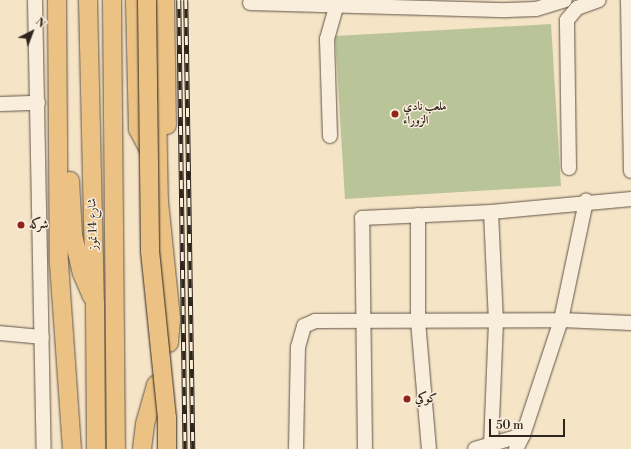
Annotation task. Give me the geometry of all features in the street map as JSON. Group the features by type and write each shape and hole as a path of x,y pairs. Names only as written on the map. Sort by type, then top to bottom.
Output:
{"main road":[{"path":"66,0 70,196 73,235 79,264 95,303"},
{"name":"شارع 14 تموز","path":"88,0 95,303 96,449"},
{"name":"شارع 14 تموز","path":"112,0 116,449"},
{"path":"135,0 138,129 148,148"},
{"path":"147,0 150,250 167,418 167,449"},
{"path":"154,0 159,202 171,325 169,343"},
{"path":"165,0 171,255 168,293"},
{"path":"46,3 50,130 53,144 59,151 59,263 72,449"},
{"path":"142,449 145,424 156,385"}],"street":[{"path":"250,3 337,3 520,10 550,6 565,0"},
{"path":"569,168 567,20 577,8 599,0"},
{"path":"628,0 631,171"},
{"path":"44,449 38,103 46,3"},
{"path":"330,136 327,39 337,3"},
{"path":"0,104 38,103"},
{"path":"365,449 362,320 362,218 491,212 586,201 631,199"},
{"path":"516,449 523,435 561,320 586,201"},
{"path":"491,212 496,321 491,443"},
{"path":"418,215 418,321 429,449"},
{"path":"296,449 298,347 304,326 315,321 561,320 631,323"},
{"path":"0,333 42,337"},
{"path":"475,449 491,443 523,435"}],"green space":[{"path":"551,24 561,186 345,199 335,36"}],"railway":[{"path":"179,0 185,449"},
{"path":"186,0 193,449"}],"place":[{"name":"ملعب نادي الزوراء","path":"395,114"},
{"name":"شركه","path":"21,225"},
{"name":"كوكي","path":"407,399"}]}
